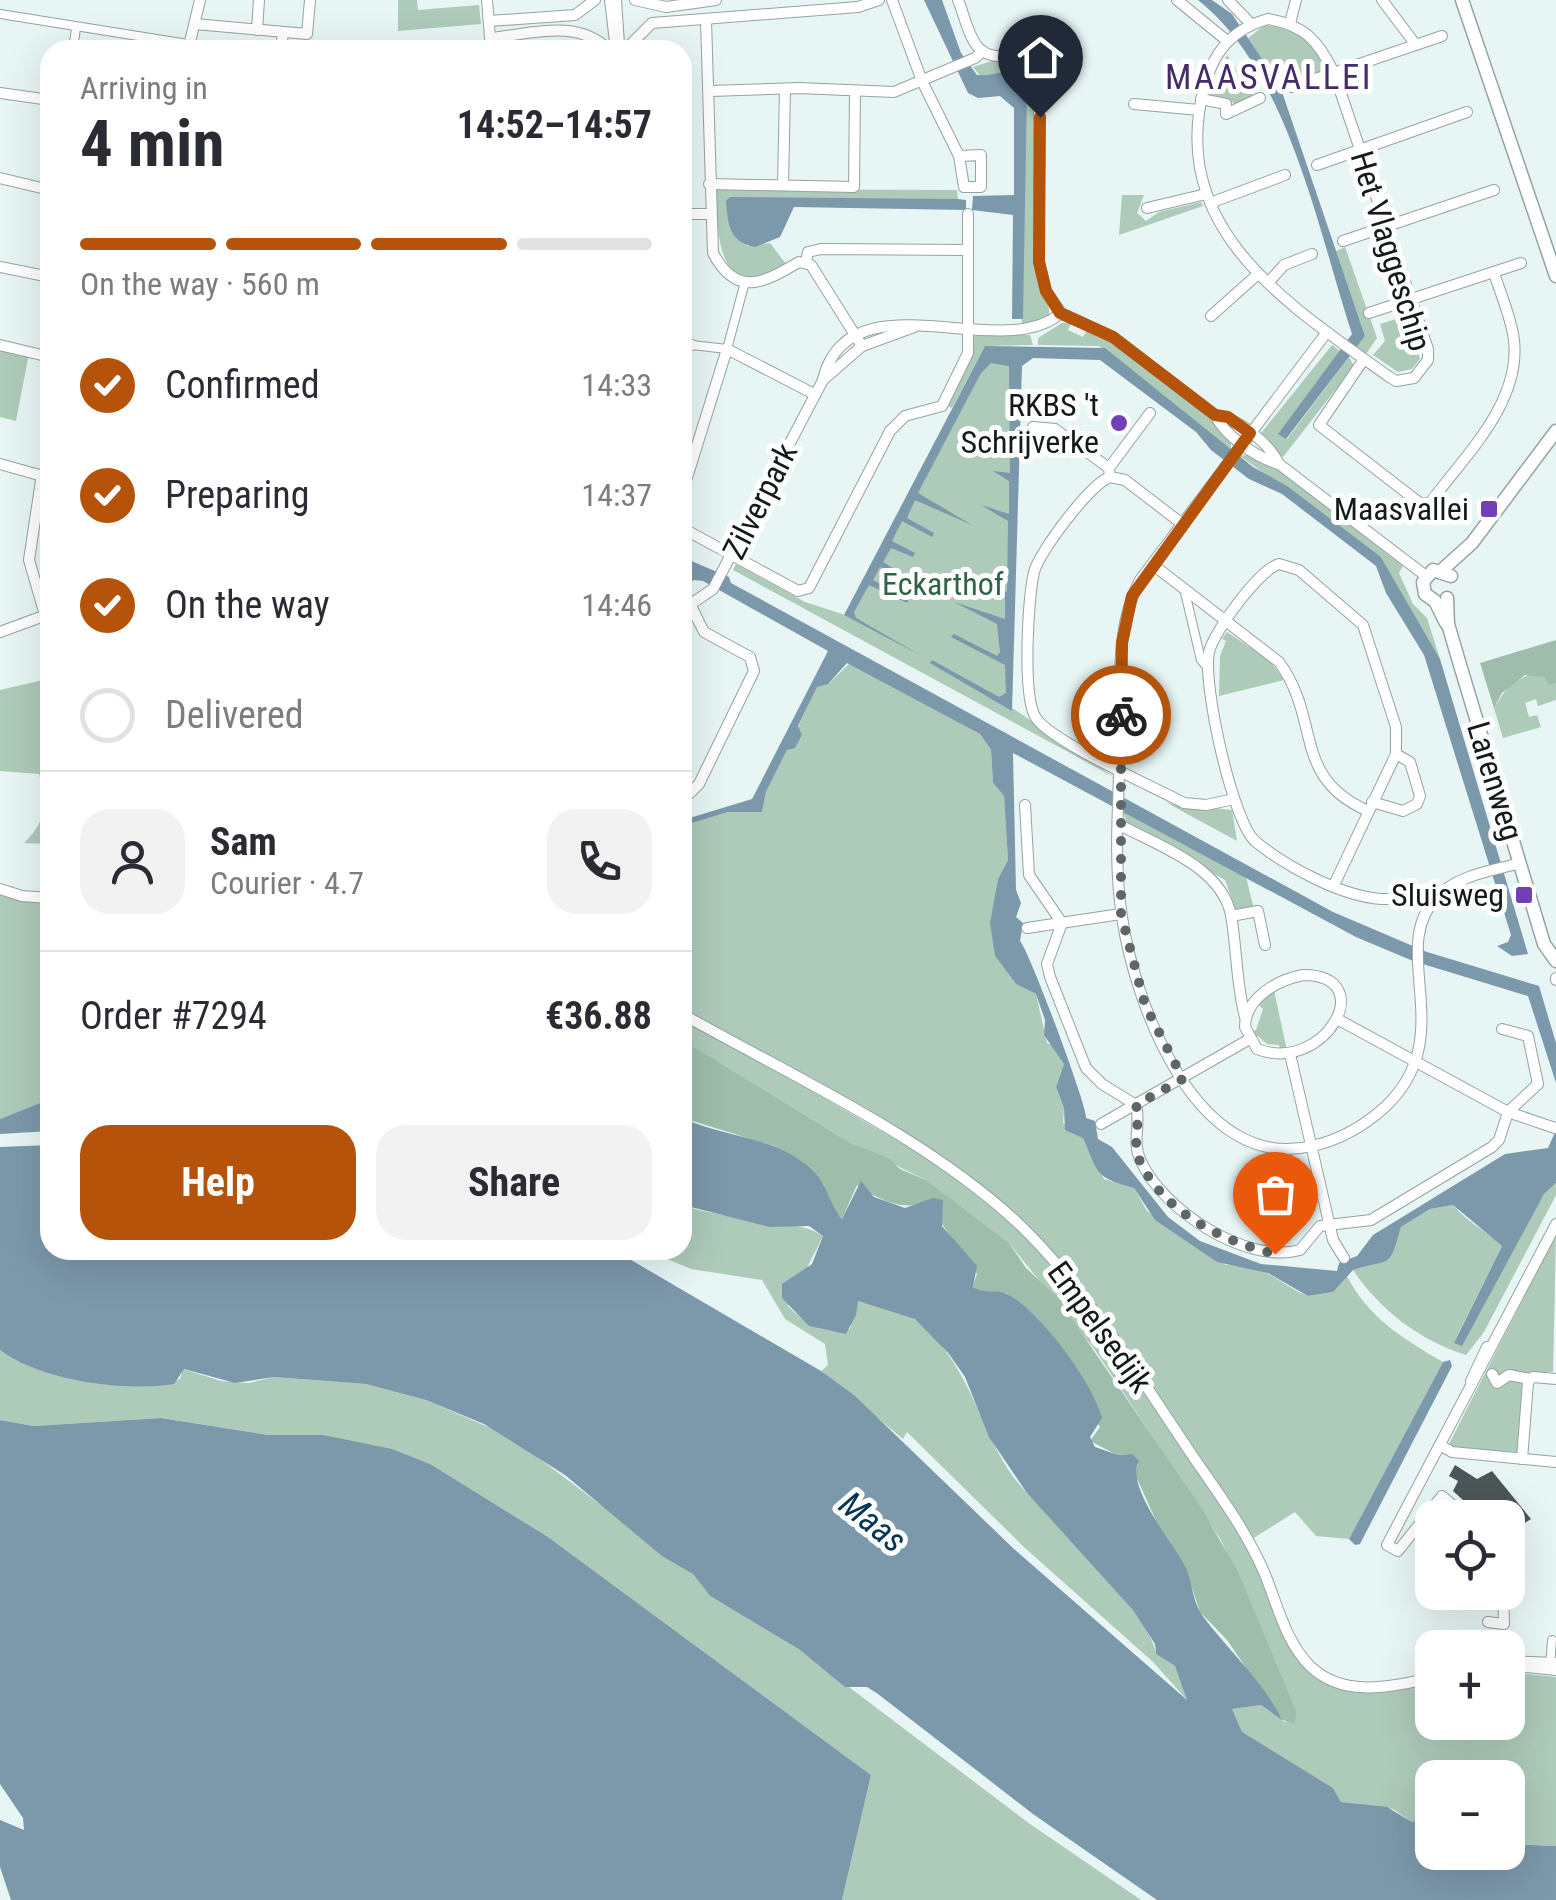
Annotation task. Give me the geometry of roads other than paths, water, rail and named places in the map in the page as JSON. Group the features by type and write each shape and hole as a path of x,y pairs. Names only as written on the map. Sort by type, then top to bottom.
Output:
{"street":[{"path":"190,40 200,0"},
{"path":"257,30 259,0"},
{"path":"195,24 308,34 310,0"},
{"path":"488,0 491,40"},
{"path":"489,21 575,15 595,0"},
{"path":"613,0 616,40"},
{"path":"635,0 666,7 716,0"},
{"path":"630,40 652,23 858,7 880,0"},
{"path":"892,0 922,80 959,156"},
{"path":"958,0 979,54"},
{"path":"1177,0 1229,38 1249,25 1268,20 1290,23 1296,0"},
{"path":"1228,0 1249,25"},
{"path":"1382,0 1416,46"},
{"path":"1462,0 1556,276"},
{"path":"0,14 147,40"},
{"path":"706,20 713,253 726,272 744,282 766,282 806,262"},
{"name":"Het Vlaggeschip","path":"1229,38 1200,104 1197,153 1208,199 1232,246 1263,279 1361,357 1396,381 1414,378 1423,370 1428,349 1334,72 1313,37 1290,23"},
{"path":"74,40 76,28"},
{"path":"513,40 572,29 600,40"},
{"path":"282,40 283,32"},
{"path":"1292,86 1442,36"},
{"path":"710,92 894,92 979,54 1020,56 1039,70 1039,262 1046,291 1060,313 1113,337 1215,415 1221,427 1280,464 1426,576 1447,573 1551,449 1556,431"},
{"path":"783,185 785,90"},
{"path":"710,184 854,187 855,91"},
{"path":"0,93 40,99"},
{"path":"1134,104 1226,104 1226,114 1260,98"},
{"path":"1316,164 1467,112"},
{"path":"1147,208 1208,199 1286,175"},
{"path":"0,178 40,188"},
{"path":"1343,241 1494,190"},
{"path":"692,214 710,214"},
{"path":"692,533 798,591 808,588 890,430 905,416 942,406 968,353 968,214"},
{"path":"806,262 808,252 821,249 967,250"},
{"path":"1211,316 1284,265 1312,254"},
{"path":"806,262 815,268 859,341 884,326 1036,328 1060,313"},
{"path":"1370,313 1521,263"},
{"path":"0,267 40,276"},
{"path":"1361,357 1319,426 1421,504 1430,503 1498,414 1507,390 1514,344 1494,273"},
{"path":"692,462 744,282"},
{"path":"1331,334 1181,522 1132,596 1124,618 1118,820 1121,914 1145,1005 1183,1079 1203,1107 1231,1134 1266,1148 1310,1147 1336,1139 1378,1114 1417,1063 1423,1038 1419,944 1421,926 1434,899 1463,879 1515,865"},
{"name":"Zilverpark","path":"692,604 713,589 724,572 834,355 859,341"},
{"path":"0,345 40,355"},
{"path":"692,346 727,349 814,394"},
{"path":"1150,413 1039,560 1032,588 1029,693 1040,723 1184,803 1206,805 1234,799"},
{"path":"1033,427 1056,429 1181,522"},
{"path":"0,464 40,474"},
{"path":"40,506 29,560 40,592"},
{"path":"1152,564 1279,662 1292,680 1327,785 1342,799 1403,811 1417,804 1420,796 1410,762 1396,754"},
{"path":"1334,885 1396,754 1395,718 1363,625 1350,609 1299,570 1279,564 1264,573 1212,642 1208,667 1234,799 1253,840 1334,885 1382,899 1419,895 1434,899"},
{"path":"1441,599 1454,588 1447,573"},
{"name":"Larenweg","path":"1426,576 1423,588 1441,599 1515,865 1546,950 1556,961"},
{"path":"1184,588 1201,660 1208,667"},
{"path":"692,615 704,632 750,657 754,671 699,784 692,791"},
{"path":"0,632 40,618"},
{"path":"1025,804 1029,875 1062,923"},
{"path":"1118,820 1218,883 1231,916 1248,1040 1267,1053 1290,1054 1317,1041 1338,1020 1340,994 1334,984 1316,975 1275,985 1245,1017"},
{"path":"0,889 40,897"},
{"path":"1231,916 1258,911 1265,945"},
{"path":"1028,928 1121,914"},
{"path":"1062,923 1048,964 1073,1038 1094,1078 1136,1105"},
{"name":"Empelsedijk","path":"692,1020 940,1162 998,1206 1041,1246 1072,1283 1228,1508 1264,1572 1290,1638 1310,1666 1324,1676 1359,1688 1415,1680"},
{"path":"1338,1020 1508,1112 1555,1128"},
{"path":"1136,1105 1140,1162 1174,1203 1230,1241 1288,1254 1300,1250 1320,1226 1371,1220 1492,1147 1508,1112 1534,1091 1539,1076 1528,1036 1520,1030 1502,1029"},
{"path":"1101,1124 1248,1040"},
{"path":"1290,1054 1310,1147 1344,1258"},
{"path":"1415,1529 1398,1550 1387,1545 1467,1396 1475,1364 1498,1336 1556,1224"},
{"path":"1492,1374 1497,1383 1510,1375 1556,1379"},
{"path":"1522,1459 1530,1379"},
{"path":"1440,1446 1452,1452 1556,1462"},
{"path":"1488,1622 1504,1624 1504,1610"},
{"path":"1525,1665 1553,1667 1552,1640"}],"water":[{"path":"924,0 942,0 961,53 977,75 1011,72 1027,86 1023,319 1012,319 1013,215 972,210 973,196 1014,195 1014,108 1000,96 978,98 968,93"},
{"path":"1198,0 1212,0 1232,14 1280,86 1365,336 1286,439 1278,434 1352,334 1312,200 1277,109 1255,67 1229,30"},
{"path":"730,197 958,199 966,200 966,210 794,207 780,237 755,247 740,241 732,231 726,201"},
{"path":"985,346 1105,348 1253,467 1287,486 1381,557 1440,659 1528,954 1512,956 1497,946 1508,942 1511,935 1424,655 1386,593 1376,566 1282,494 1249,479 1211,450 1196,432 1100,360 1033,358 1022,366 1012,711 930,663 932,660 999,697 1006,693 1005,665 951,637 954,634 997,656 1000,652 997,624 954,602 1005,619 1005,595 958,571 1007,592 1008,521 981,505 1009,514 1009,481 993,471 1010,473 1009,366 991,363 981,373 918,493 972,525 915,500 907,518 934,533 932,537 902,521 892,541 915,553 913,557 891,548 883,562 931,592 880,567 873,580 909,599 907,603 869,585 854,612 856,618 920,655 844,615"},
{"path":"692,561 729,577 731,583 1333,912 1427,952 1539,986 1556,1043 1556,1083 1528,996 1413,961 1356,937 1013,753 1016,890 1021,903 1016,917 1023,923 1020,941 1057,1028 1086,1118 1095,1121 1098,1139 1112,1147 1168,1217 1200,1241 1261,1264 1337,1271 1339,1263 1357,1256 1373,1235 1505,1154 1548,1148 1556,1130 1556,1183 1544,1194 1462,1346 1454,1343 1502,1246 1453,1205 1430,1209 1401,1227 1387,1260 1353,1270 1333,1292 1308,1296 1268,1273 1217,1262 1155,1220 1134,1188 1105,1177 1083,1138 1065,1130 1064,1108 1056,1087 1064,1064 1044,1035 1045,1020 1036,994 1016,984 995,956 990,923 998,879 1008,860 1004,796 993,783 991,750 980,734 847,663 828,684 817,687 798,726 802,735 795,748 787,750 766,792 762,812 728,812 692,823 692,817 752,799 828,651 703,581 694,580"},
{"path":"40,1103 40,1132 0,1134 0,1119"},
{"name":"Maas","path":"692,1122 768,1144 800,1160 819,1177 842,1219 861,1181 874,1197 905,1208 933,1198 943,1200 942,1226 977,1266 973,1287 1009,1295 1036,1317 1077,1368 1097,1403 1102,1418 1090,1437 1095,1447 1118,1455 1132,1454 1139,1461 1138,1484 1184,1564 1198,1609 1265,1692 1282,1720 1261,1705 1232,1709 1242,1732 1333,1788 1341,1802 1387,1807 1415,1822 1415,1870 1525,1870 1525,1845 1556,1846 1556,1900 1157,1900 1033,1814 878,1694 867,1687 845,1687 800,1650 710,1596 693,1574 662,1556 565,1475 484,1424 426,1400 366,1384 274,1377 235,1383 184,1369 174,1384 108,1385 37,1370 0,1350 0,1147 40,1145 40,1260 631,1260 821,1371 854,1395 1014,1549 1187,1700 1175,1666 1156,1654 1155,1644 1133,1610 1027,1493 989,1437 965,1377 915,1319 858,1301 846,1334 809,1326 782,1298 782,1284 812,1264 823,1236 809,1226 770,1227 692,1207"},
{"path":"1450,1360 1452,1366 1360,1544 1355,1545 1349,1539 1443,1362"},
{"path":"161,1418 268,1435 323,1435 392,1449 432,1465 548,1537 871,1775 842,1900 11,1900 0,1867 0,1820 24,1830 23,1818 0,1784 0,1420 34,1426"}],"place":[{"name":"RKBS 't Schrijverke","path":"1119,423"},
{"name":"Maasvallei","path":"1489,509"},
{"name":"Sluisweg","path":"1524,895"}],"district":[{"name":"MAASVALLEI","path":"1269,77"}],"park label":[{"name":"Eckarthof","path":"943,584"}]}
